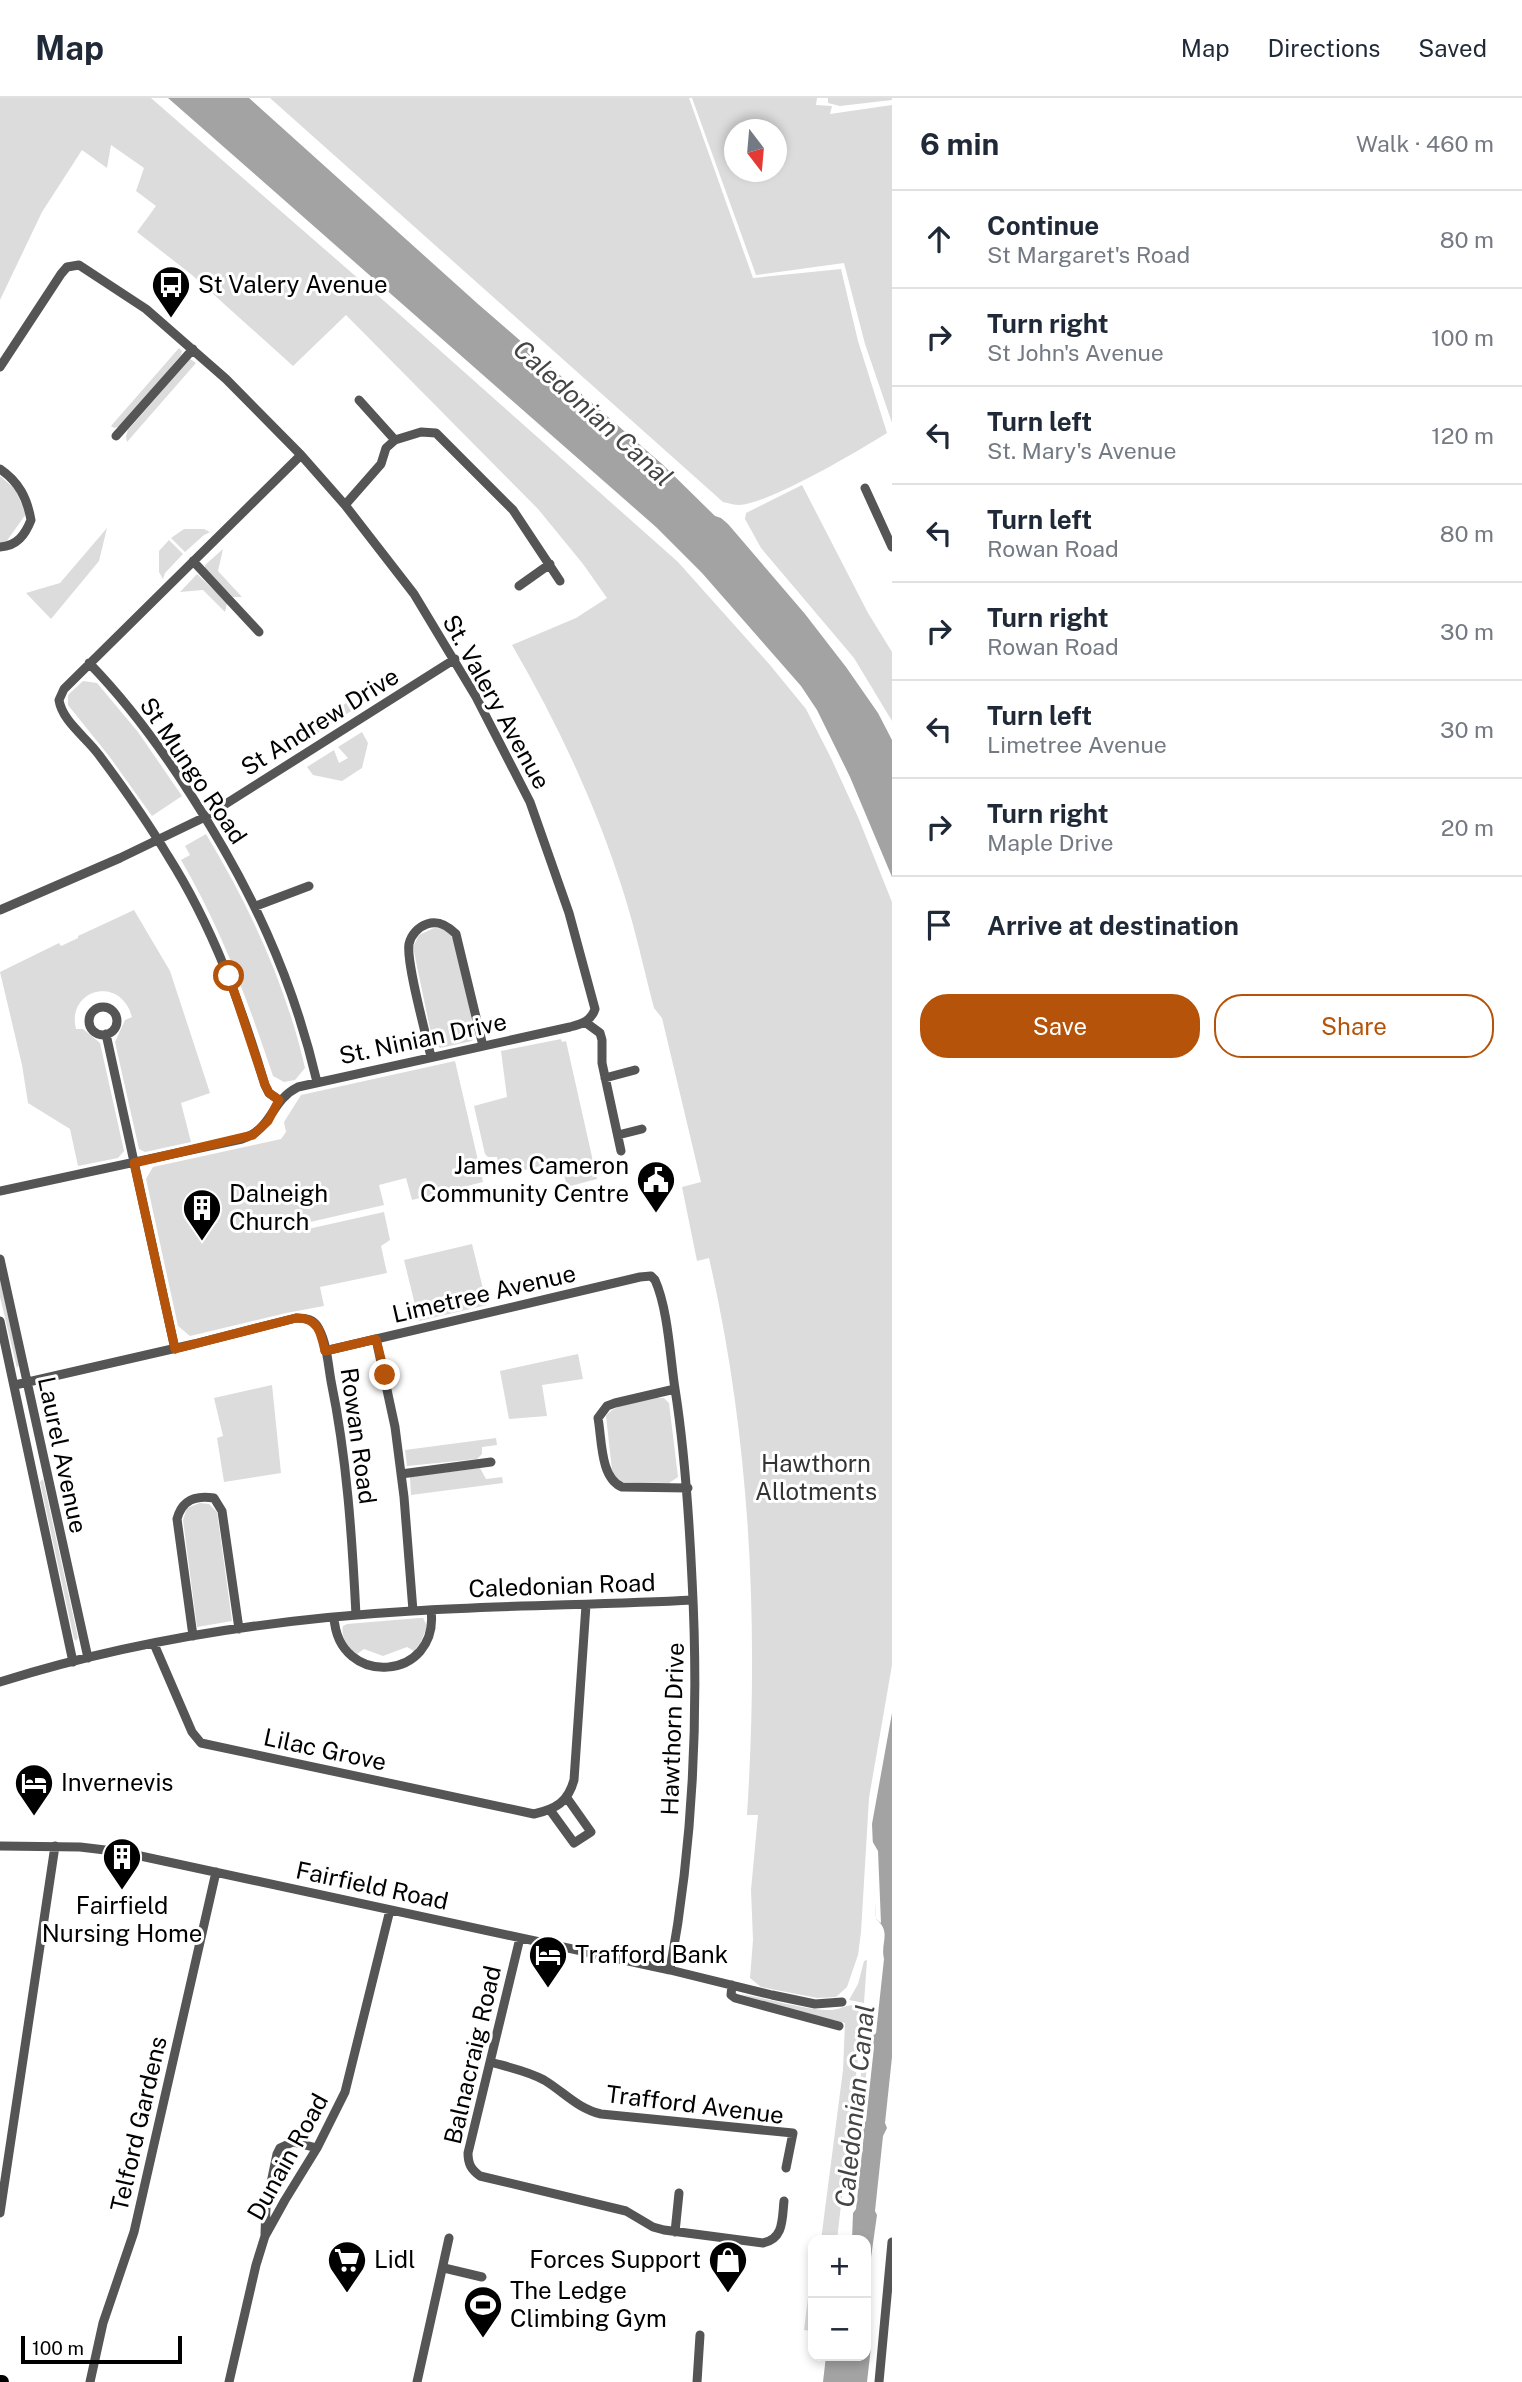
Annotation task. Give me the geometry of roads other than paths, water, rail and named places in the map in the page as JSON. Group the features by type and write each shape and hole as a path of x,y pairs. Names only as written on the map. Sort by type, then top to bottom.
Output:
{"street":[{"name":"St. Valery Avenue","path":"0,367 66,267 73,265 86,268 146,309 193,349 301,455 345,505 414,594 455,659 499,738 530,802 560,885 594,999 595,1009 588,1020"},
{"path":"116,436 193,349"},
{"path":"359,400 395,440"},
{"path":"345,505 381,464 386,448 395,440 421,432 436,433 513,510 560,581"},
{"path":"0,1191 253,1135 261,1130 279,1100 269,1093 265,1085 242,1013 204,919 158,840 103,760 65,715 59,700 64,689 89,663 301,455"},
{"path":"0,469 17,482 31,520 17,542 11,546 0,547"},
{"path":"865,488 892,547"},
{"path":"193,561 259,632"},
{"path":"519,586 550,564"},
{"name":"St Andrew Drive","path":"0,910 205,817 455,659"},
{"name":"St Mungo Road","path":"89,663 155,741 205,817 256,906 292,993 317,1082"},
{"path":"256,906 309,886"},
{"path":"431,1057 409,954 412,936 428,923 439,923 456,934 483,1046"},
{"path":"588,1020 602,1040 602,1063 621,1151"},
{"name":"St. Ninian Drive","path":"279,1100 298,1087 317,1082 588,1020"},
{"path":"106,1034 175,1349"},
{"path":"605,1077 635,1070"},
{"path":"618,1135 642,1129"},
{"name":"Laurel Avenue","path":"0,1259 88,1658"},
{"name":"Limetree Avenue","path":"325,1351 651,1276"},
{"name":"Hawthorn Drive","path":"651,1276 657,1285 688,1488 696,1653 694,1747 684,1880 670,1970"},
{"name":"Rowan Road","path":"15,1385 296,1318 305,1318 315,1323 319,1328 334,1393 346,1476 356,1615"},
{"name":"Laurel Avenue","path":"0,1321 74,1661"},
{"path":"376,1339 401,1474 413,1611"},
{"path":"675,1389 615,1403 601,1411 598,1418 607,1474 616,1485 688,1488"},
{"path":"401,1474 491,1462"},
{"path":"193,1636 177,1519 184,1503 204,1496 214,1498 222,1511 239,1629"},
{"name":"Caledonian Road","path":"0,1682 74,1661 193,1636 334,1617 432,1610 693,1600"},
{"path":"568,1798 591,1832 574,1843 550,1810 568,1798 574,1780 586,1605"},
{"path":"334,1617 337,1634 350,1654 371,1666 387,1668 403,1664 422,1649 430,1634 432,1610"},
{"name":"Lilac Grove","path":"153,1644 192,1732 201,1743 519,1812 534,1814 550,1810"},
{"name":"Fairfield Road","path":"0,1846 55,1846 122,1852 670,1970 815,2004 842,2002"},
{"path":"0,2213 55,1846"},
{"name":"Telford Gardens","path":"90,2382 103,2323 134,2232 216,1872"},
{"name":"Dunain Road","path":"229,2382 265,2236 317,2148 345,2092 390,1910"},
{"name":"Balnacraig Road","path":"520,1938 468,2153 472,2170 480,2176 626,2211 653,2227 675,2232"},
{"name":"Fairfield Road","path":"732,1985 731,1995 735,1998 839,2026"},
{"name":"Trafford Avenue","path":"490,2062 542,2079 588,2111 601,2114 798,2133 786,2168"},
{"path":"265,2236 266,2207 277,2154 281,2148 293,2141 317,2148"},
{"path":"679,2193 675,2232 763,2243 777,2238 784,2201"},
{"path":"418,2382 449,2238"},
{"path":"879,2382 890,2287 892,2242"},
{"path":"443,2269 482,2277"},
{"path":"697,2382 701,2334"}],"water":[{"name":"Caledonian Canal","path":"168,98 249,98 478,304 662,464 715,516 728,524 805,614 846,667 878,713 892,740 892,877 850,777 817,710 801,686 702,573 656,527"},
{"path":"892,1713 892,2057 885,2123 887,2128 883,2136 871,2258 871,2235 852,2235 874,2047 872,2037 876,2033 884,1959 885,1933 876,1919 872,1824"},
{"path":"825,2361 869,2361 867,2382 823,2382"}],"place":[{"name":"St Valery Avenue","path":"171,319"},
{"name":"James Cameron Community Centre","path":"656,1214"},
{"name":"Dalneigh Church","path":"202,1242"},
{"name":"Invernevis","path":"34,1817"},
{"name":"Fairfield Nursing Home","path":"122,1891"},
{"name":"Trafford Bank","path":"548,1989"},
{"name":"Lidl","path":"347,2294"},
{"name":"Forces Support","path":"728,2294"},
{"name":"The Ledge Climbing Gym","path":"483,2339"}],"park label":[{"name":"Hawthorn Allotments","path":"816,1478"}]}
